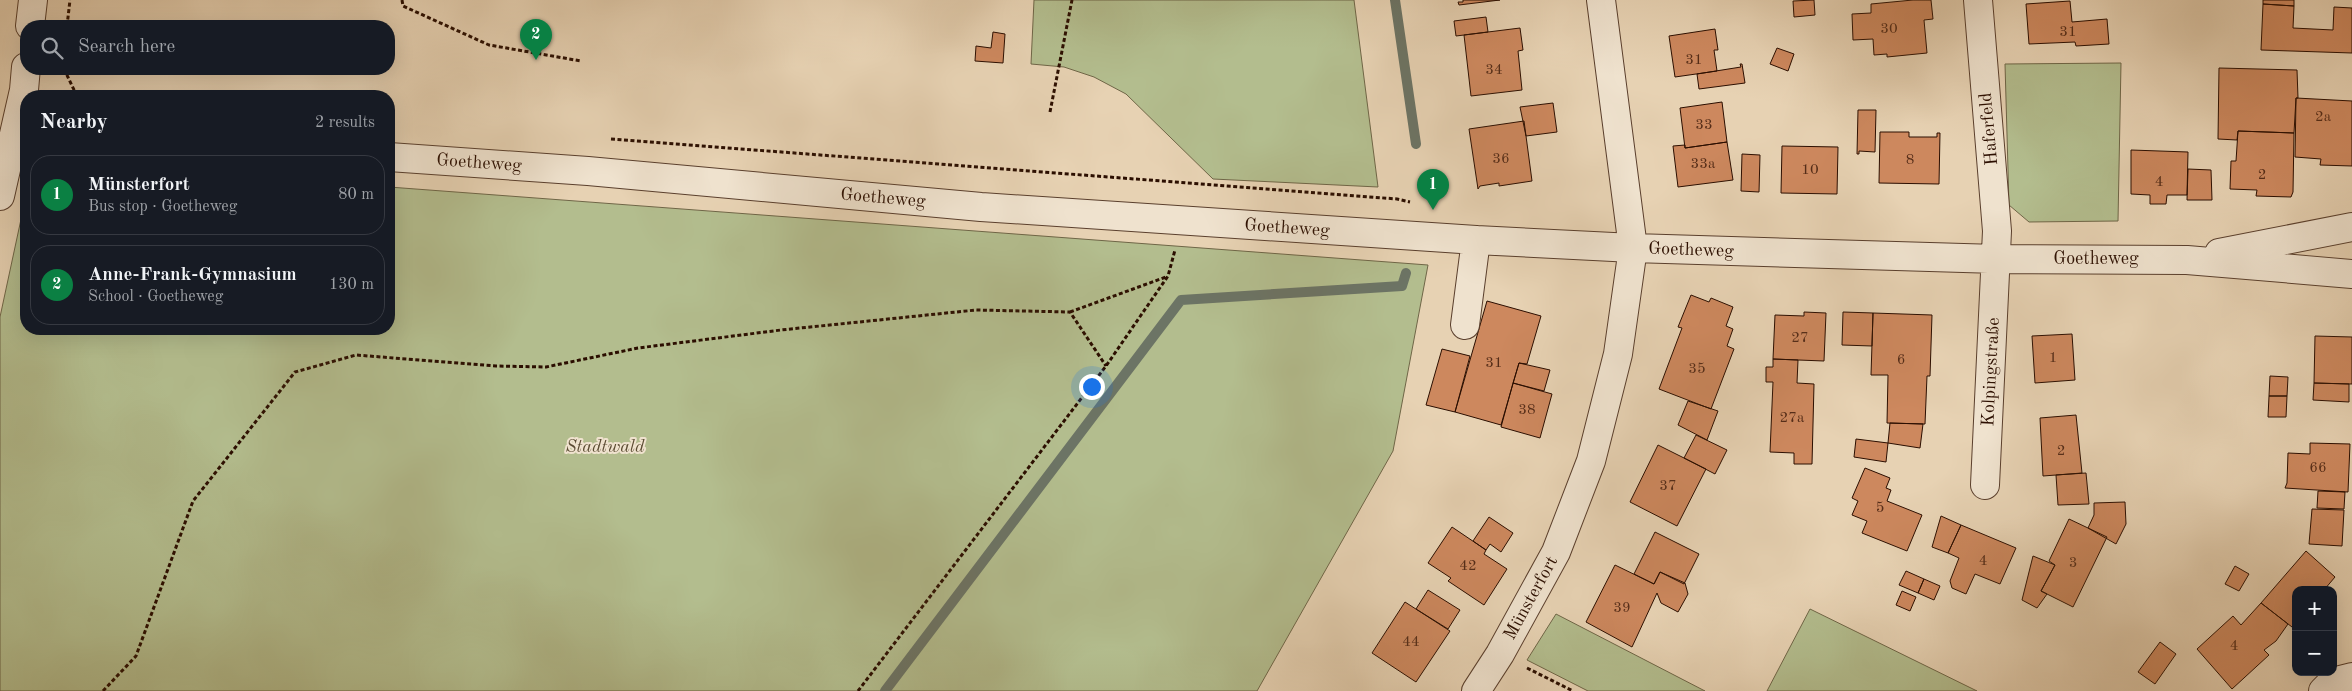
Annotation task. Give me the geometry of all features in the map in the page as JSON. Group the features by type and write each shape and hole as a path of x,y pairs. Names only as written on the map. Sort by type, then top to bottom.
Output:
{"street":[{"path":"31,20 33,0"},
{"name":"Münsterfort","path":"1476,691 1500,654 1556,552 1591,461 1618,354 1633,248 1601,0"},
{"name":"Haferfeld","path":"1978,0 1997,231 1997,259"},
{"path":"24,90 25,75"},
{"path":"0,196 20,106"},
{"name":"Goetheweg","path":"395,157 588,170 980,207 1476,240 1633,248 1997,259 2186,260 2352,274"},
{"name":"Goetheweg","path":"2186,260 2352,227"},
{"path":"1465,325 1476,240"},
{"name":"Kolpingstraße","path":"1985,485 1997,259"},
{"path":"2323,691 2332,682 2352,677"}],"path":[{"path":"68,20 70,0"},
{"path":"402,0 403,6 489,45 581,60"},
{"path":"1050,112 1072,0"},
{"path":"67,75 74,90"},
{"path":"601,138 1397,199"},
{"path":"103,691 136,656 193,501 295,372 356,355 496,366 546,367 638,348 781,330 976,310 1070,312 1168,276 1106,366 858,691"},
{"path":"1070,312 1106,366"},
{"path":"1500,654 1573,691"}],"green space":[{"path":"1034,0 1354,0 1378,187 1213,179 1126,94 1094,77 1064,67 1031,64"},
{"path":"2121,63 2118,221 2029,222 2009,205 2005,64"},
{"name":"Stadtwald","path":"395,187 1428,265 1393,451 1257,691 0,691 0,317 20,224 20,335 395,335"},
{"path":"1810,609 1977,691 1767,691"},
{"path":"1556,614 1705,691 1588,691 1527,660"}],"building":[{"path":"1463,0 1500,0 1459,5 1458,2 1463,2"},
{"path":"1814,0 1815,15 1794,17 1793,1"},
{"path":"1931,0 1933,19 1924,20 1927,53 1887,57 1887,54 1874,55 1873,39 1853,40 1852,14 1871,13 1871,4"},
{"path":"2263,0 2294,0 2294,6 2263,4"},
{"path":"2070,1 2072,22 2107,19 2109,44 2076,46 2075,42 2029,44 2026,4"},
{"path":"2263,4 2294,6 2293,28 2333,30 2334,7 2352,8 2352,53 2261,50"},
{"path":"1486,17 1488,32 1456,36 1454,21"},
{"path":"1520,28 1523,50 1518,51 1522,90 1471,96 1464,35"},
{"path":"1715,29 1718,50 1714,50 1717,71 1675,77 1669,36"},
{"path":"993,32 1005,34 1003,63 975,61 976,46 991,48"},
{"path":"1777,48 1794,54 1788,71 1770,64"},
{"path":"1740,64 1742,64 1745,83 1699,89 1697,74 1741,67"},
{"path":"2219,68 2297,70 2298,98 2296,98 2294,133 2238,131 2237,140 2218,139"},
{"path":"2296,98 2352,101 2352,166 2320,165 2321,159 2295,157"},
{"path":"1722,102 1727,142 1685,148 1680,108"},
{"path":"1553,103 1557,132 1526,136 1520,107"},
{"path":"1858,110 1876,110 1875,152 1859,151 1859,154 1857,154"},
{"path":"1524,121 1532,181 1499,186 1499,183 1480,186 1478,189 1469,129"},
{"path":"2238,131 2294,133 2293,192 2291,197 2256,196 2257,190 2230,189 2231,161 2236,161"},
{"path":"1880,132 1909,132 1909,137 1937,137 1937,133 1940,133 1939,184 1879,183"},
{"path":"1727,142 1733,180 1678,187 1673,146 1685,145 1685,148"},
{"path":"1782,146 1838,147 1837,194 1781,193"},
{"path":"2131,150 2188,152 2187,195 2167,195 2166,204 2150,204 2150,195 2131,194"},
{"path":"1742,154 1760,155 1759,192 1741,191"},
{"path":"2188,169 2211,170 2212,200 2187,200"},
{"path":"1691,295 1709,302 1711,298 1733,307 1726,326 1733,329 1727,346 1734,349 1711,409 1659,389 1682,328 1678,327"},
{"path":"1487,301 1541,316 1527,364 1519,363 1501,425 1455,412"},
{"path":"1804,312 1826,313 1824,361 1773,359 1775,315 1804,316"},
{"path":"1843,312 1873,313 1872,346 1842,345"},
{"path":"1873,313 1932,315 1930,376 1927,376 1925,424 1887,423 1888,375 1871,375"},
{"path":"2072,334 2075,380 2035,383 2032,336"},
{"path":"2315,336 2352,337 2352,384 2314,383"},
{"path":"1442,349 1470,356 1455,412 1426,405"},
{"path":"1773,359 1798,360 1797,383 1814,384 1812,464 1794,464 1794,453 1770,452 1773,382 1766,382 1766,367 1773,367"},
{"path":"1519,363 1550,370 1544,391 1513,383"},
{"path":"2270,376 2288,377 2287,396 2269,396"},
{"path":"1513,383 1552,394 1540,438 1501,427"},
{"path":"2314,383 2349,384 2349,402 2313,400"},
{"path":"2269,396 2287,396 2286,417 2268,417"},
{"path":"1688,401 1718,411 1707,440 1678,425"},
{"path":"2076,415 2082,473 2043,476 2040,418"},
{"path":"1890,423 1923,424 1920,448 1888,443"},
{"path":"1696,435 1727,450 1715,474 1684,458"},
{"path":"1856,439 1888,443 1886,462 1854,457"},
{"path":"2310,443 2350,444 2348,492 2285,488 2287,483 2288,453 2310,454"},
{"path":"1658,445 1706,469 1677,526 1630,502"},
{"path":"1865,468 1890,478 1886,488 1891,490 1887,501 1922,515 1907,551 1862,533 1867,521 1852,515 1858,501 1852,498"},
{"path":"2086,473 2089,504 2058,505 2056,475"},
{"path":"2318,491 2345,492 2344,509 2317,508"},
{"path":"2125,502 2126,524 2116,544 2088,528 2094,515 2094,503"},
{"path":"2312,509 2344,510 2342,546 2309,544"},
{"path":"1941,516 1961,525 1948,553 1932,547"},
{"path":"1489,517 1513,533 1501,552 1490,544 1486,550 1473,541"},
{"path":"2069,519 2107,537 2073,607 2041,591 2055,565 2049,561"},
{"path":"1961,525 2016,548 2000,584 1975,574 1966,594 1952,588 1950,581 1959,558 1948,553"},
{"path":"1452,527 1486,550 1484,554 1507,569 1484,605 1448,581 1451,578 1428,563"},
{"path":"1655,532 1699,554 1684,584 1660,572 1654,584 1634,574"},
{"path":"2306,551 2335,577 2327,586 2292,586 2292,627 2261,603"},
{"path":"2033,556 2055,565 2041,591 2047,594 2037,608 2022,600"},
{"path":"1615,565 1654,584 1660,572 1685,583 1688,594 1678,612 1661,603 1657,593 1632,647 1586,622"},
{"path":"2235,566 2249,574 2239,591 2225,584"},
{"path":"1906,571 1924,579 1918,593 1899,585"},
{"path":"1924,579 1940,586 1934,600 1918,593"},
{"path":"1428,590 1460,610 1448,629 1416,609"},
{"path":"1902,591 1916,597 1910,611 1896,605"},
{"path":"1405,602 1450,631 1416,682 1372,653"},
{"path":"2261,603 2288,624 2276,641 2264,650 2269,655 2232,689 2197,649 2233,616 2241,625"},
{"path":"2160,642 2176,654 2155,684 2138,672"}],"waterway":[{"path":"1395,0 1416,144"},
{"path":"885,691 1181,300 1402,286 1406,273"}],"place":[{"name":"Anne-Frank-Gymnasium","path":"536,60"},
{"name":"Münsterfort","path":"1433,210"}]}
